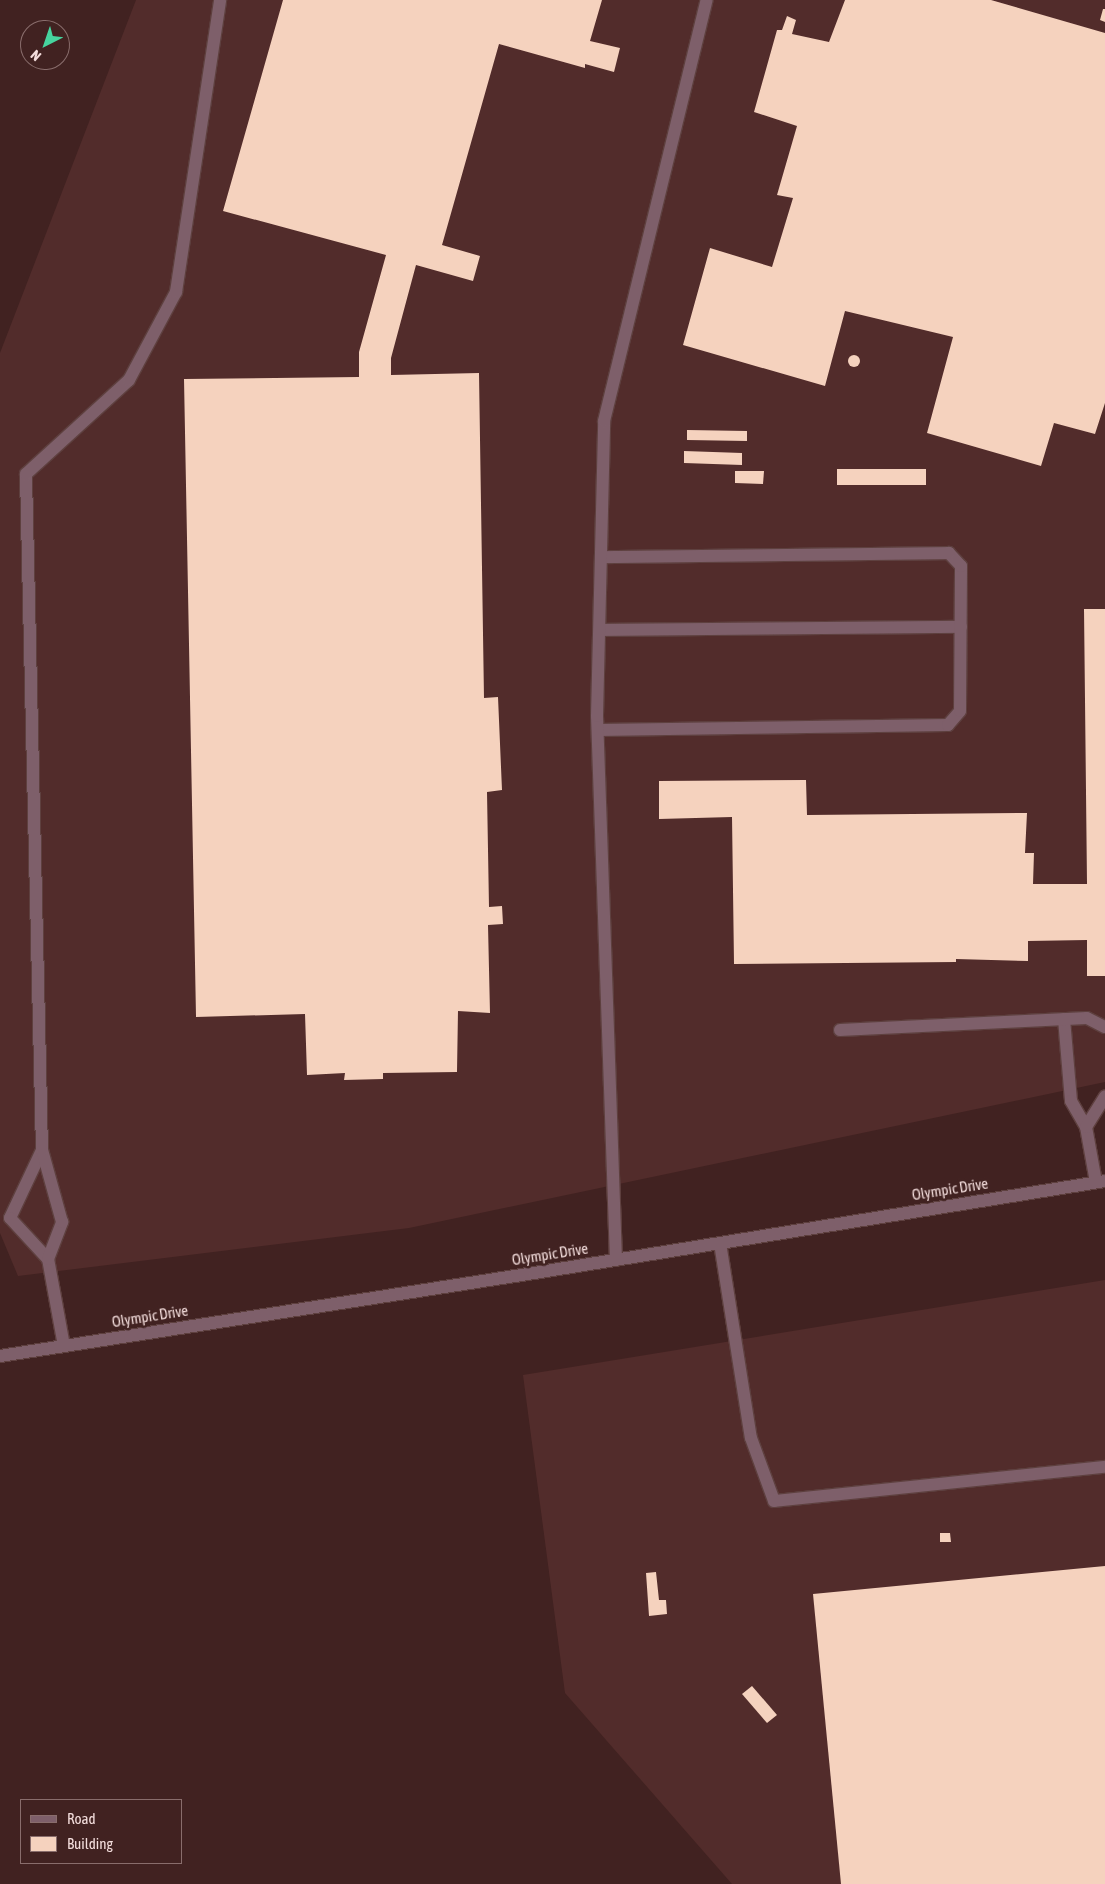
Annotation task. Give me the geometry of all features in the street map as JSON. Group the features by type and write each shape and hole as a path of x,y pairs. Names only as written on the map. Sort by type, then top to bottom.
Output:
{"street":[{"path":"64,1346 48,1259 62,1222 42,1150 26,474 129,380 176,292 220,0"},
{"path":"616,1260 598,730 604,422 707,0"},
{"path":"598,730 948,725 960,711 961,566 949,553 601,558"},
{"path":"600,630 961,627"},
{"path":"840,1030 1087,1018 1105,1026"},
{"path":"1064,1020 1072,1101 1086,1127 1100,1182"},
{"path":"1086,1127 1105,1097"},
{"path":"42,1150 10,1218 48,1259"},
{"name":"Olympic Drive","path":"0,1356 1100,1182"},
{"path":"720,1243 751,1438 774,1501 1105,1467"}],"shaded area":[{"path":"136,0 1105,0 1105,1082 409,1228 18,1276 0,1233 0,353"},
{"path":"1105,1280 1105,1884 732,1884 565,1693 523,1375"}],"building":[{"path":"283,0 602,0 590,41 620,48 614,72 585,64 585,68 499,44 442,245 480,256 473,281 416,265 391,358 391,375 479,373 484,698 498,697 502,790 487,792 489,907 502,906 503,924 488,925 490,1013 458,1011 457,1072 383,1073 383,1079 344,1080 345,1073 307,1075 305,1014 196,1017 184,379 359,377 359,352 386,255 223,211"},
{"path":"845,0 991,0 1105,33 1105,403 1095,434 1054,423 1041,466 927,433 953,337 845,311 825,386 683,345 710,248 772,267 793,198 777,195 797,126 754,112 777,30 782,30 787,16 796,20 792,34 829,42"},
{"path":"1103,9 1105,9 1105,22 1100,20"},
{"path":"854,355 860,361 854,367 848,361"},
{"path":"687,430 747,431 747,441 687,440"},
{"path":"684,451 742,453 742,465 684,463"},
{"path":"837,469 926,469 926,485 837,485"},
{"path":"735,471 764,471 763,484 735,483"},
{"path":"1084,609 1105,609 1105,976 1087,976 1087,940 1028,941 1028,961 956,959 956,962 734,964 732,817 659,819 659,781 806,780 807,815 1027,813 1025,853 1034,853 1033,884 1087,884"},
{"path":"940,1533 950,1533 951,1542 940,1542"},
{"path":"1105,1566 1105,1884 841,1884 813,1594"},
{"path":"656,1572 659,1600 666,1600 667,1614 649,1616 646,1573"},
{"path":"752,1686 777,1715 767,1723 742,1694"}]}
